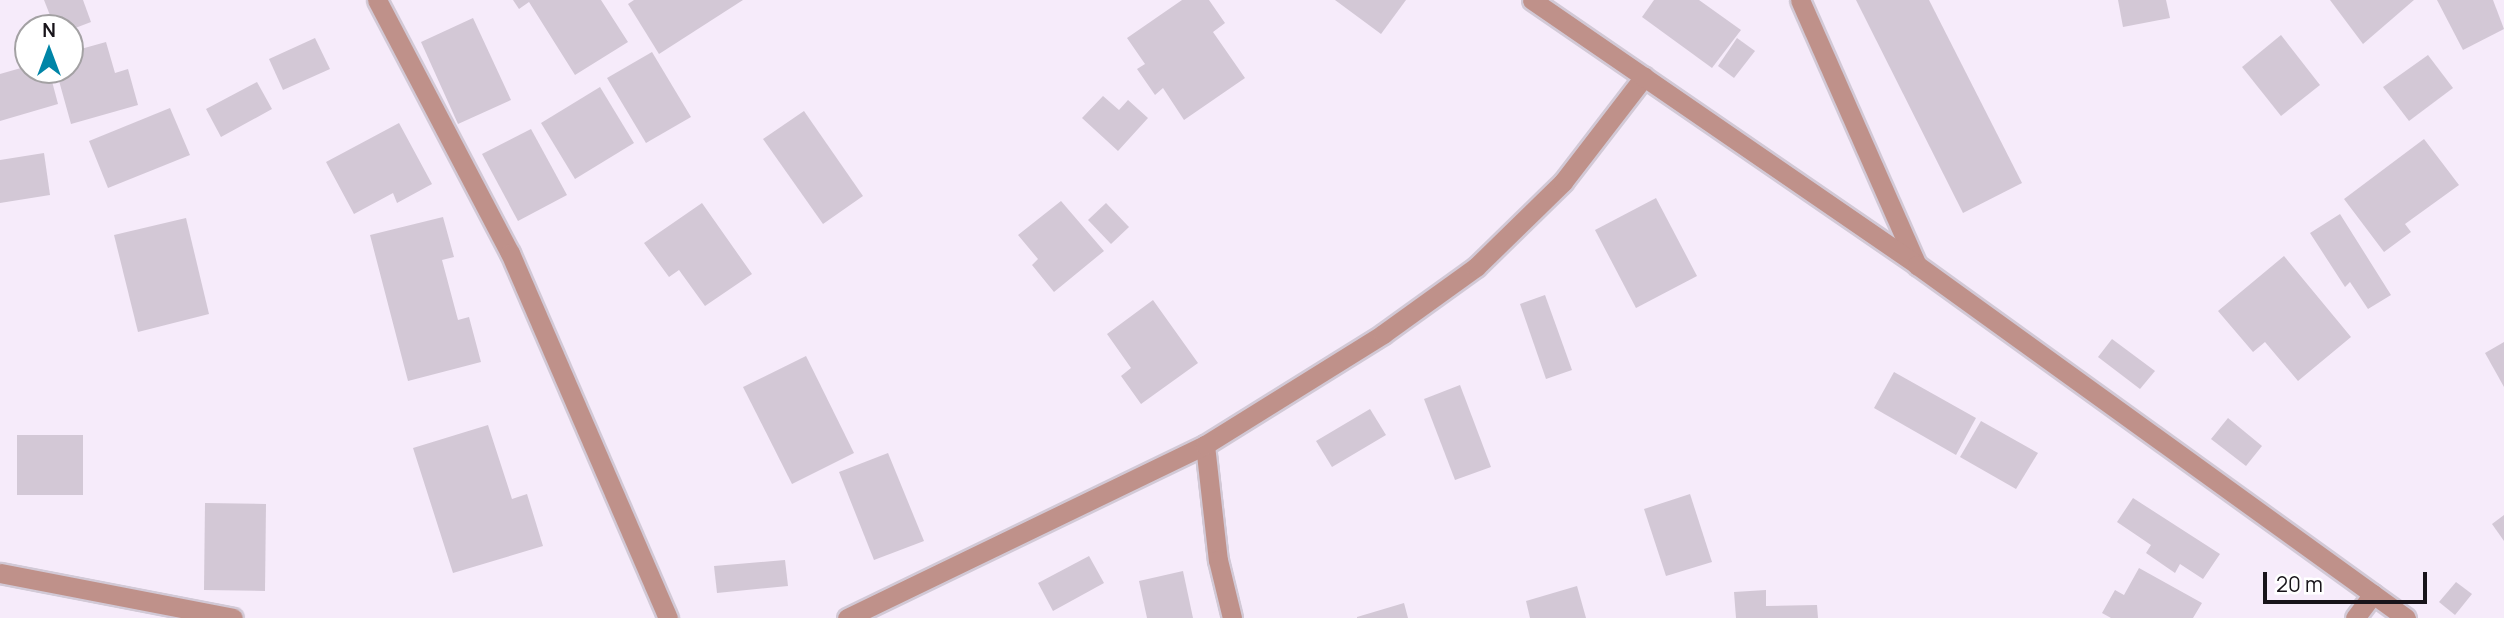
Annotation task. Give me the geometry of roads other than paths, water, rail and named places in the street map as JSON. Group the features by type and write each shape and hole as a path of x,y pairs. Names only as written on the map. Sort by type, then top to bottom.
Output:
{"street":[{"path":"377,0 510,253 668,618"},
{"path":"1532,0 1917,265 2406,618"},
{"path":"1800,0 1917,265"},
{"path":"847,618 1205,445 1383,334 1476,267 1563,181 1644,77"},
{"path":"1205,445 1218,560 1232,618"},
{"path":"0,573 233,618"},
{"path":"2355,618 2373,594"}]}
